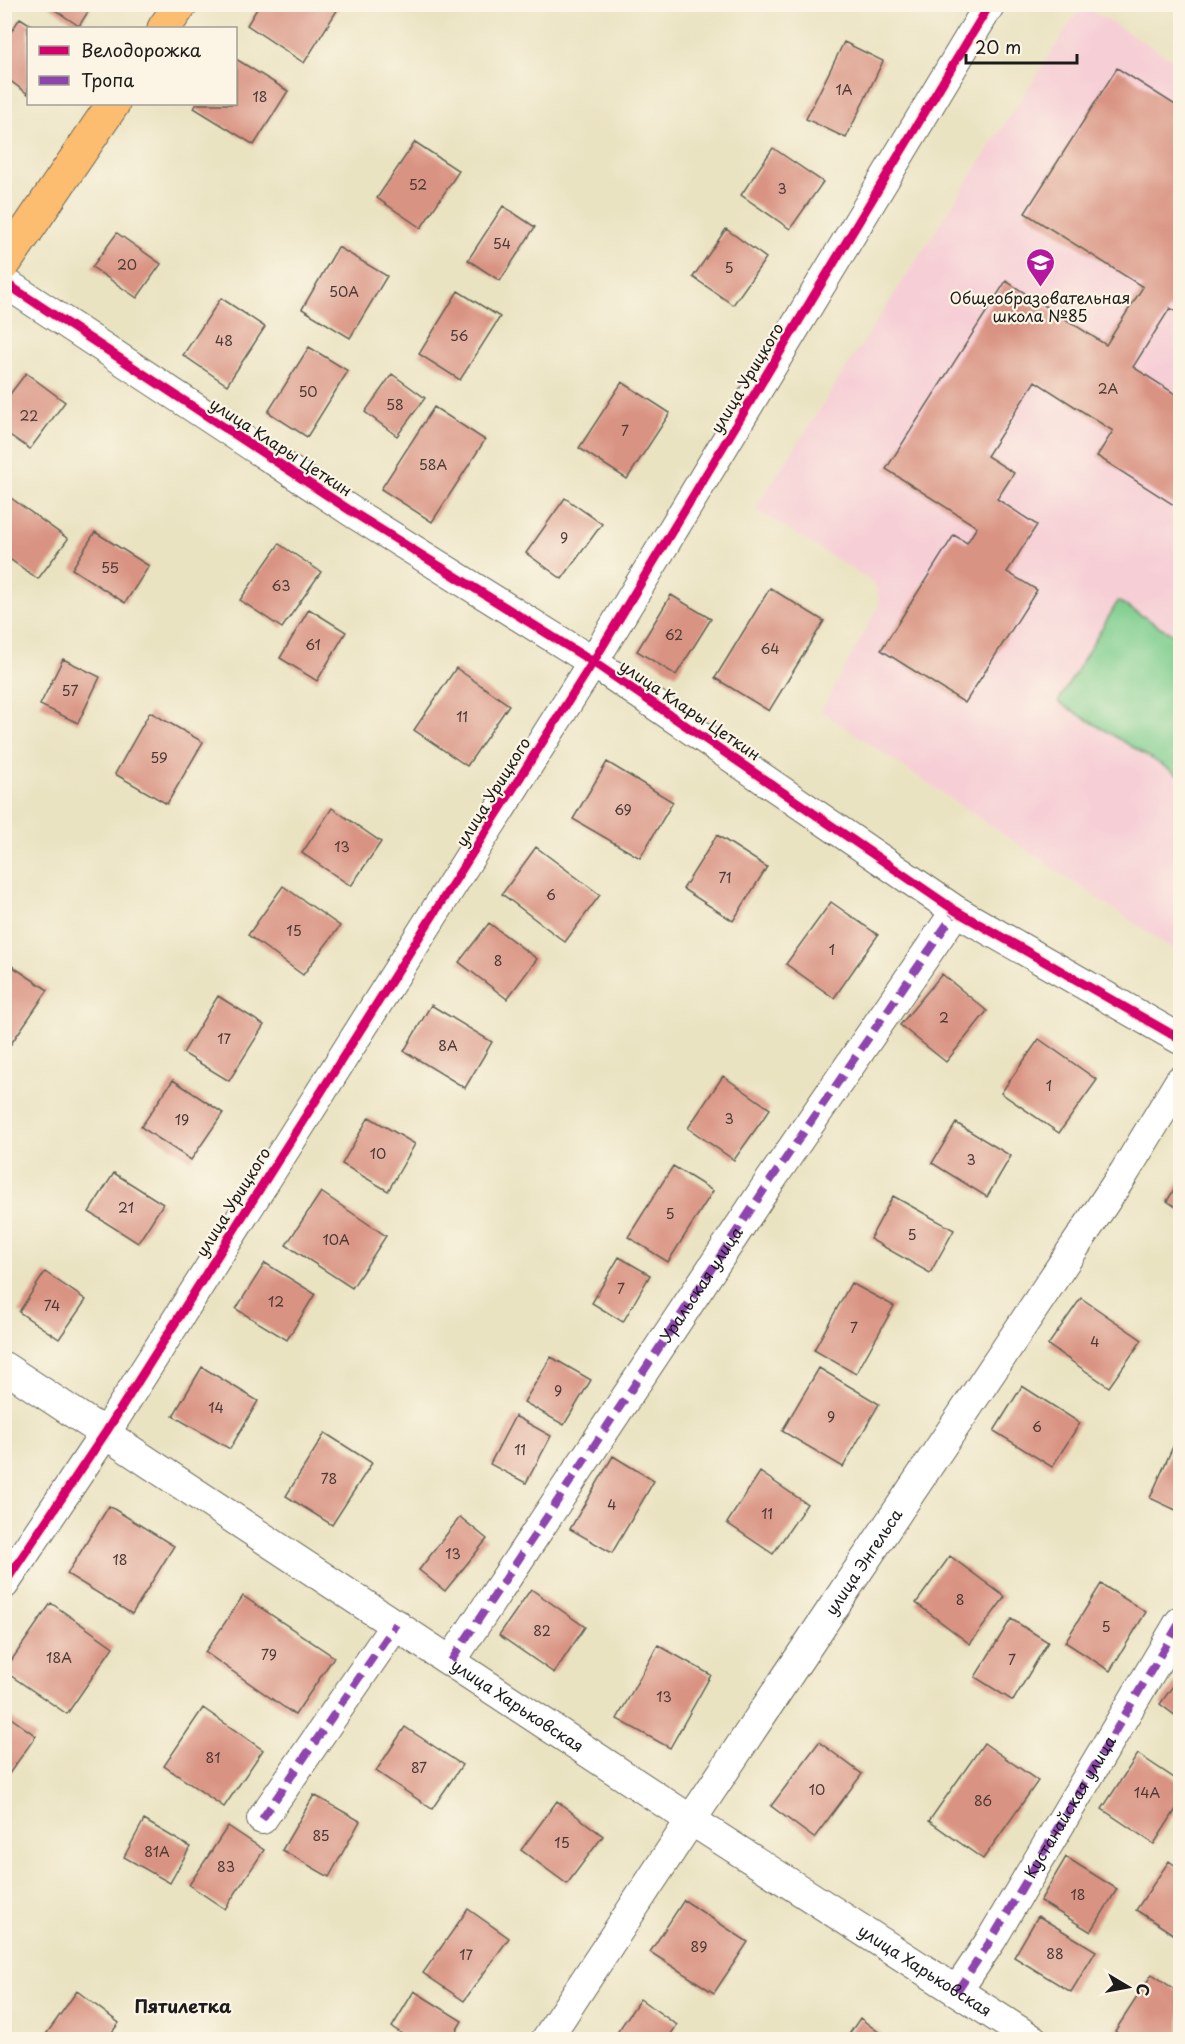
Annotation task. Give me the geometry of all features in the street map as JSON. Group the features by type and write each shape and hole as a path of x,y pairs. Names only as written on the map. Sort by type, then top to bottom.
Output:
{"main road":[{"path":"165,27 181,4"},
{"path":"4,264 113,105"}],"street":[{"name":"улица Урицкого","path":"4,1584 106,1432 593,662 990,4"},
{"name":"улица Клары Цеткин","path":"4,282 354,513 593,662 956,911 1180,1039"},
{"name":"Уральская улица","path":"451,1661 755,1203 956,911"},
{"name":"улица Энгельса","path":"546,2040 1124,1173 1180,1081"},
{"name":"улица Харьковская","path":"4,1367 106,1432 691,1820 1033,2040"},
{"name":"Кустанайская улица","path":"957,1991 991,1940 1180,1622"},
{"path":"262,1819 396,1624"}],"shaded area":[{"name":"Общеобразовательная школа №85","path":"1082,5 1180,64 1180,954 821,711 880,604 875,583 755,509"}],"green space":[{"path":"1118,601 1180,639 1180,776 1058,702"}],"building":[{"path":"46,4 93,4 79,26"},
{"path":"260,4 331,4 338,9 304,63 247,25"},
{"path":"20,18 34,27 27,27 27,93 5,77 5,41"},
{"path":"844,42 883,61 846,138 806,119"},
{"path":"237,60 288,91 254,145 194,108 196,105 237,105"},
{"path":"1117,68 1180,108 1180,314 1170,308 1133,367 1180,397 1180,509 1097,456 1113,431 1035,381 987,456 1014,473 997,499 1037,525 1007,572 1037,590 965,703 881,650 954,535 967,543 977,527 886,469 1006,281 1106,345 1143,287 1025,213"},
{"path":"415,142 459,171 421,228 377,198"},
{"path":"773,148 823,182 790,229 741,195"},
{"path":"503,206 535,227 500,281 468,260"},
{"path":"726,229 766,258 733,305 693,277"},
{"path":"117,233 161,264 137,298 92,267"},
{"path":"338,247 387,276 350,338 302,309"},
{"path":"458,291 500,317 460,380 419,354"},
{"path":"221,298 265,327 227,385 183,355"},
{"path":"309,347 348,371 307,437 268,412"},
{"path":"26,373 65,402 30,449 4,431 4,402"},
{"path":"392,374 425,398 397,436 365,412"},
{"path":"622,382 670,413 627,479 579,448"},
{"path":"434,407 485,440 432,522 381,489"},
{"path":"4,493 68,539 38,579 4,555"},
{"path":"565,498 602,524 562,579 526,553"},
{"path":"95,532 149,566 125,603 72,569"},
{"path":"279,544 321,572 282,628 240,600"},
{"path":"770,588 824,621 769,711 715,678"},
{"path":"671,595 711,619 676,675 637,651"},
{"path":"309,609 346,632 317,681 280,658"},
{"path":"63,659 100,677 78,723 40,705"},
{"path":"456,668 509,705 467,766 414,730"},
{"path":"150,712 203,742 167,804 115,774"},
{"path":"607,762 673,802 640,858 573,819"},
{"path":"332,808 381,842 351,886 302,853"},
{"path":"717,835 767,867 733,921 683,889"},
{"path":"536,847 600,895 565,942 502,894"},
{"path":"283,886 340,926 303,975 248,935"},
{"path":"831,902 878,935 834,998 786,964"},
{"path":"489,923 537,959 507,999 459,962"},
{"path":"4,961 48,990 4,1054"},
{"path":"942,974 987,1011 946,1062 900,1025"},
{"path":"218,996 264,1025 229,1081 183,1053"},
{"path":"431,1005 492,1042 465,1088 404,1051"},
{"path":"1039,1039 1097,1080 1059,1133 1001,1093"},
{"path":"723,1076 770,1109 734,1160 688,1128"},
{"path":"173,1080 223,1113 191,1160 141,1127"},
{"path":"369,1117 415,1144 388,1191 342,1164"},
{"path":"956,1123 1011,1156 987,1197 932,1163"},
{"path":"673,1166 713,1191 668,1262 628,1237"},
{"path":"114,1173 163,1204 138,1243 89,1212"},
{"path":"1180,1180 1180,1210 1167,1201"},
{"path":"321,1192 386,1236 352,1288 286,1245"},
{"path":"893,1196 954,1230 930,1273 870,1239"},
{"path":"619,1257 650,1275 623,1322 592,1303"},
{"path":"265,1263 315,1294 287,1340 236,1309"},
{"path":"45,1272 86,1300 59,1339 19,1312"},
{"path":"851,1283 894,1306 856,1374 814,1350"},
{"path":"1081,1298 1142,1340 1109,1387 1048,1345"},
{"path":"551,1357 591,1380 564,1425 524,1402"},
{"path":"202,1367 258,1401 230,1449 173,1416"},
{"path":"819,1368 879,1404 843,1467 782,1431"},
{"path":"1022,1386 1080,1423 1052,1467 994,1431"},
{"path":"515,1416 551,1436 526,1483 490,1464"},
{"path":"1180,1431 1180,1512 1150,1498"},
{"path":"325,1433 372,1463 332,1525 286,1496"},
{"path":"613,1456 654,1481 612,1553 570,1529"},
{"path":"760,1472 807,1504 773,1554 727,1523"},
{"path":"109,1506 174,1546 132,1614 67,1574"},
{"path":"460,1517 487,1539 445,1591 419,1570"},
{"path":"950,1556 1005,1597 970,1644 916,1603"},
{"path":"1101,1584 1146,1612 1110,1671 1065,1642"},
{"path":"531,1589 585,1627 554,1673 499,1635"},
{"path":"243,1596 334,1657 295,1715 205,1652"},
{"path":"51,1603 113,1647 67,1714 4,1671"},
{"path":"1011,1619 1048,1642 1013,1701 975,1677"},
{"path":"658,1645 711,1675 670,1748 617,1719"},
{"path":"1180,1676 1180,1719 1160,1704"},
{"path":"203,1708 263,1750 224,1807 164,1766"},
{"path":"4,1713 36,1736 4,1781"},
{"path":"405,1727 462,1765 432,1809 376,1771"},
{"path":"819,1742 862,1774 814,1838 771,1806"},
{"path":"984,1743 1038,1781 983,1859 929,1821"},
{"path":"1138,1754 1180,1782 1180,1803 1154,1844 1102,1809"},
{"path":"314,1795 360,1821 329,1877 282,1850"},
{"path":"557,1801 603,1836 567,1884 521,1850"},
{"path":"144,1820 190,1847 170,1883 124,1857"},
{"path":"228,1826 264,1850 225,1909 189,1885"},
{"path":"1066,1857 1117,1889 1091,1932 1040,1901"},
{"path":"1169,1861 1180,1869 1179,1938 1136,1910"},
{"path":"684,1900 748,1942 714,1993 650,1952"},
{"path":"468,1909 509,1938 464,2001 423,1973"},
{"path":"1038,1916 1096,1951 1071,1992 1014,1957"},
{"path":"1152,1974 1180,1993 1180,2040 1128,2040 1115,2031"},
{"path":"77,1991 119,2023 106,2040 42,2040"},
{"path":"414,1991 462,2021 451,2040 411,2040 392,2027"},
{"path":"640,1999 677,2025 667,2040 612,2040"},
{"path":"860,2018 889,2040 845,2040"}],"marked path":[{"path":"451,1661 768,1184 956,911"},
{"path":"957,1991 991,1940 1180,1622"},
{"path":"262,1819 396,1624"}],"cycle path":[{"path":"4,1584 106,1432 593,662 990,4"},
{"path":"4,282 354,513 593,662 956,911 1180,1039"}],"place":[{"name":"Общеобразовательная школа №85","path":"1040,288"}],"district":[{"name":"Пятилетка","path":"183,2007"}]}
